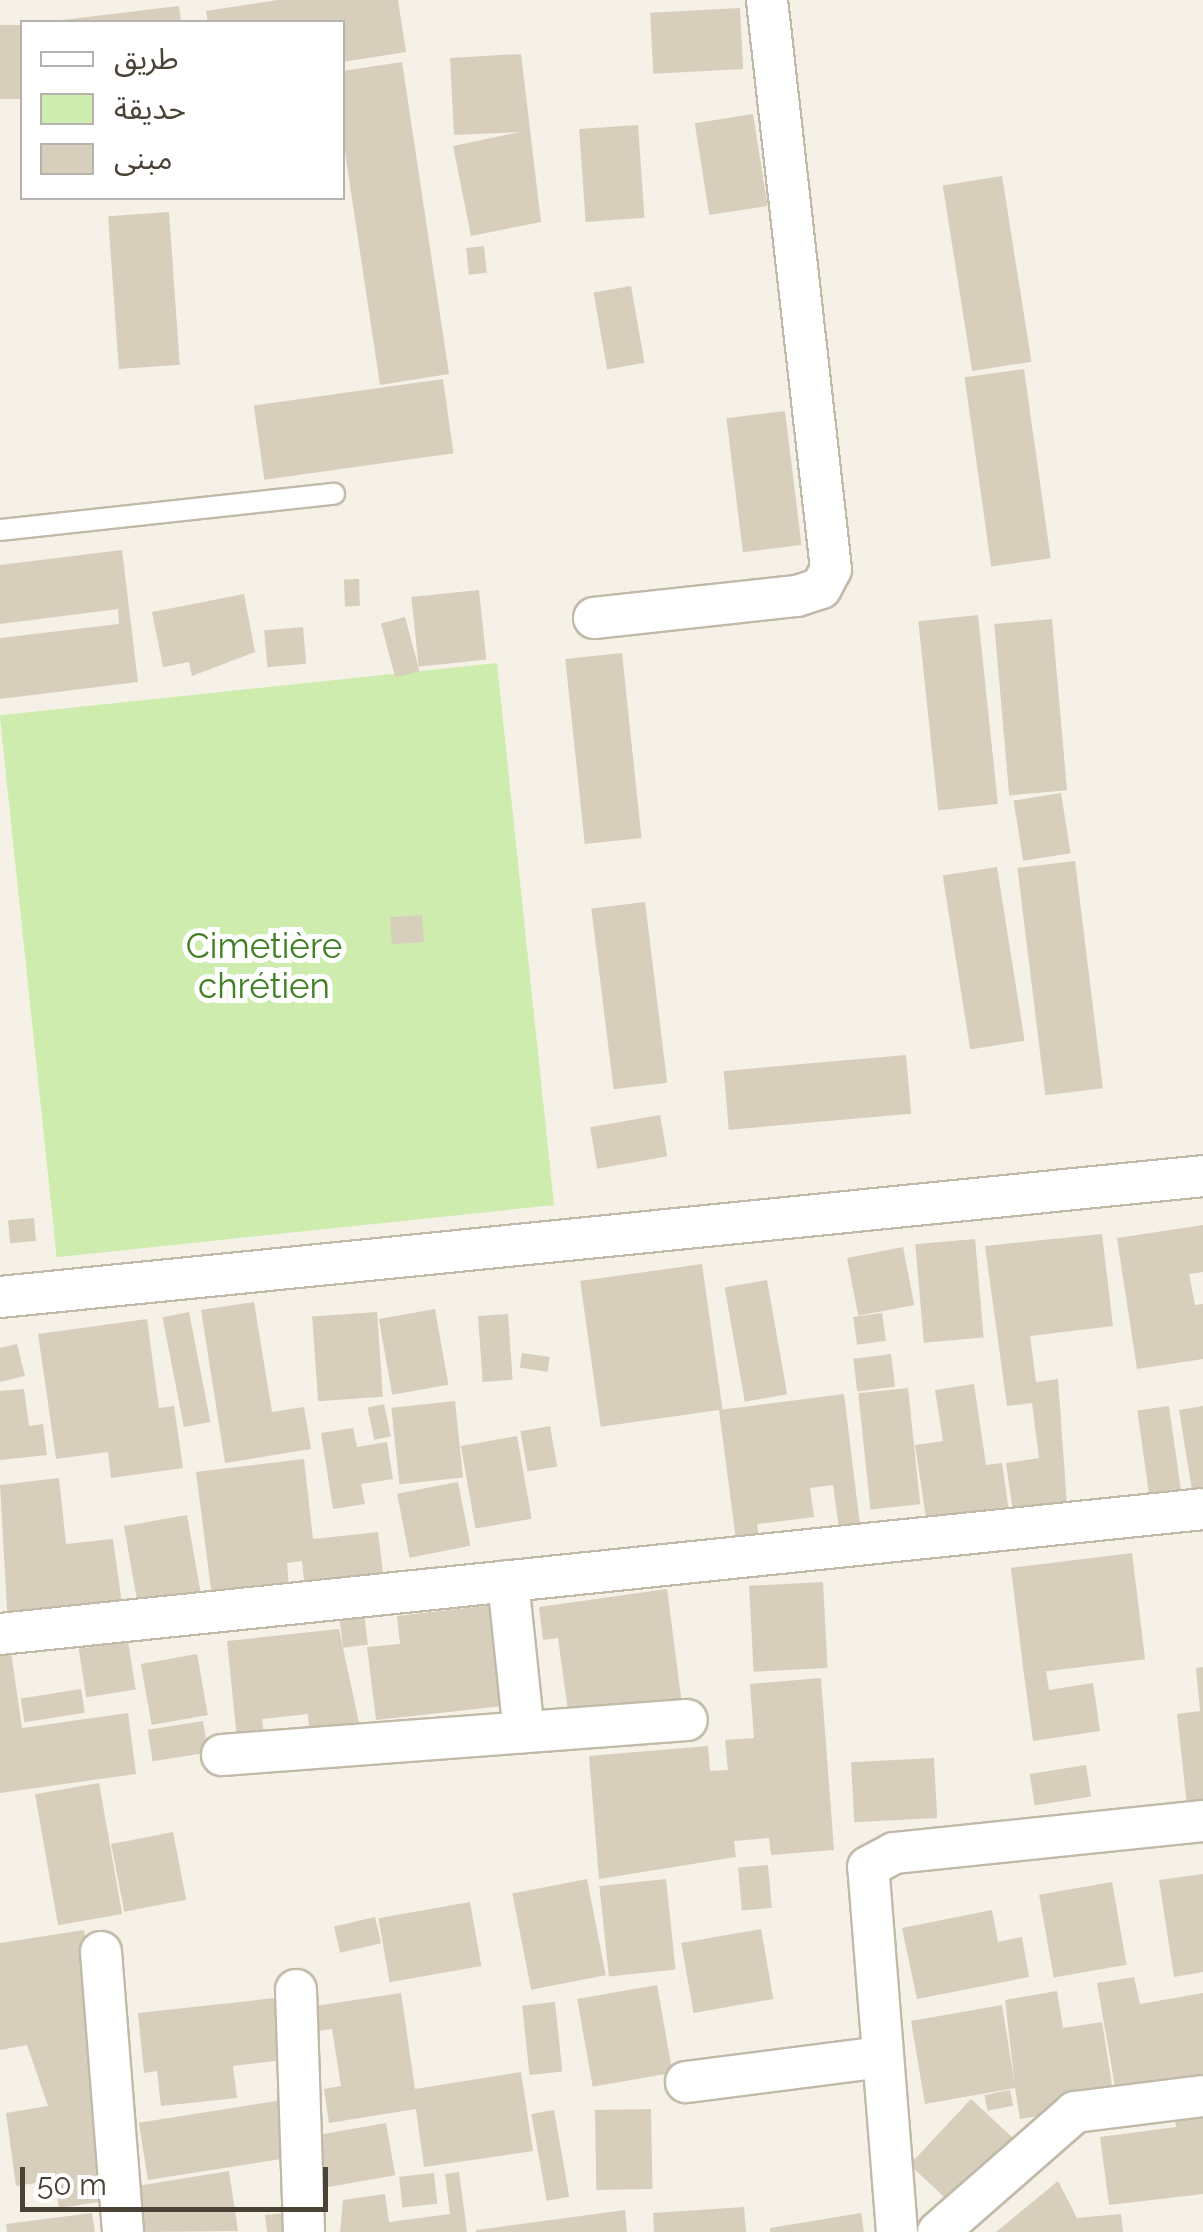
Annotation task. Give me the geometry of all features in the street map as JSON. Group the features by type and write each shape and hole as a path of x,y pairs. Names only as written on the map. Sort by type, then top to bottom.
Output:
{"street":[{"path":"594,618 797,596 821,588 831,570 766,0"},
{"path":"0,1297 1203,1176"},
{"path":"0,1634 1203,1509"},
{"path":"508,1581 524,1732"},
{"path":"222,1755 687,1720"},
{"path":"896,2232 868,1867 894,1852 1203,1821"},
{"path":"100,1952 123,2232"},
{"path":"296,1990 304,2232"},
{"path":"686,2082 880,2057"},
{"path":"938,2232 1075,2112 1203,2096"}],"lane":[{"path":"0,530 334,494"}],"green space":[{"name":"Cimetière chrétien","path":"497,663 554,1205 57,1257 0,715"}],"building":[{"path":"278,0 398,0 406,52 345,62 345,20 208,20 206,11"},
{"path":"179,6 181,20 62,20"},
{"path":"740,8 743,69 653,74 650,13"},
{"path":"0,25 20,25 20,99 0,99"},
{"path":"521,54 541,222 471,236 453,146 520,132 454,135 450,58"},
{"path":"402,62 449,374 380,385 345,152 345,71"},
{"path":"753,114 768,206 709,215 695,123"},
{"path":"638,125 644,218 586,222 579,129"},
{"path":"1002,176 1031,362 972,371 943,185"},
{"path":"169,212 180,365 119,369 108,216"},
{"path":"484,246 487,273 469,275 466,248"},
{"path":"631,286 645,363 607,369 594,293"},
{"path":"1024,369 1051,558 991,566 965,377"},
{"path":"443,379 453,453 264,480 254,406"},
{"path":"785,411 801,545 743,552 726,418"},
{"path":"122,550 138,682 0,699 0,638 119,624 118,609 0,624 0,565"},
{"path":"359,579 360,606 345,607 344,580"},
{"path":"479,590 486,660 419,667 411,597"},
{"path":"244,594 255,652 192,676 189,662 163,667 152,612"},
{"path":"978,615 998,804 938,810 918,621"},
{"path":"405,617 419,671 395,678 381,623"},
{"path":"1052,619 1067,790 1009,795 994,624"},
{"path":"303,627 306,664 267,667 264,630"},
{"path":"622,653 641,838 585,844 565,659"},
{"path":"1061,793 1071,853 1023,861 1014,801"},
{"path":"1075,861 1103,1088 1045,1095 1017,868"},
{"path":"997,867 1025,1041 970,1049 943,876"},
{"path":"645,902 667,1083 614,1089 591,909"},
{"path":"422,915 424,942 392,944 390,917"},
{"path":"906,1055 911,1114 729,1130 724,1071"},
{"path":"660,1115 667,1156 597,1169 590,1127"},
{"path":"34,1218 36,1241 10,1243 8,1220"},
{"path":"1203,1225 1203,1272 1189,1274 1195,1305 1203,1304 1203,1359 1137,1369 1117,1238"},
{"path":"1102,1234 1113,1326 1030,1336 1036,1382 1058,1379 1067,1505 1013,1512 1006,1463 1039,1458 1032,1403 1007,1406 985,1246"},
{"path":"975,1239 984,1338 924,1343 915,1244"},
{"path":"903,1247 914,1305 858,1316 847,1258"},
{"path":"702,1264 722,1410 601,1427 580,1281"},
{"path":"767,1280 787,1394 745,1402 725,1287"},
{"path":"254,1302 272,1412 304,1407 311,1449 225,1463 201,1310"},
{"path":"435,1309 448,1385 392,1395 379,1319"},
{"path":"189,1312 210,1422 184,1427 162,1317"},
{"path":"377,1312 383,1397 318,1401 312,1317"},
{"path":"882,1313 886,1341 857,1345 853,1317"},
{"path":"508,1314 513,1380 483,1382 478,1316"},
{"path":"147,1319 159,1408 174,1406 183,1468 111,1478 108,1452 56,1459 38,1334"},
{"path":"17,1344 25,1376 0,1382 0,1348"},
{"path":"522,1353 550,1357 548,1372 520,1368"},
{"path":"891,1354 895,1387 857,1391 853,1359"},
{"path":"974,1384 986,1465 1002,1463 1010,1518 928,1531 915,1445 943,1441 935,1390"},
{"path":"908,1388 920,1504 871,1510 858,1393"},
{"path":"24,1389 29,1426 43,1424 47,1455 0,1460 0,1391"},
{"path":"844,1394 860,1525 839,1528 833,1485 810,1488 814,1517 757,1524 759,1538 736,1540 719,1410"},
{"path":"455,1401 463,1478 399,1484 391,1408"},
{"path":"384,1404 391,1436 374,1440 367,1408"},
{"path":"1169,1406 1182,1502 1151,1507 1137,1410"},
{"path":"1203,1406 1203,1488 1192,1490 1179,1410"},
{"path":"550,1426 557,1466 528,1472 520,1431"},
{"path":"353,1428 357,1447 387,1442 393,1479 361,1484 365,1504 333,1509 321,1433"},
{"path":"517,1436 532,1519 475,1529 461,1446"},
{"path":"304,1459 313,1539 378,1532 384,1581 305,1590 302,1561 287,1563 289,1588 212,1597 196,1472"},
{"path":"59,1478 66,1544 113,1539 123,1611 8,1626 0,1485"},
{"path":"458,1482 470,1546 410,1558 397,1494"},
{"path":"187,1515 201,1596 138,1607 124,1526"},
{"path":"1132,1553 1145,1659 1024,1674 1011,1568"},
{"path":"823,1582 828,1668 754,1672 749,1586"},
{"path":"667,1589 683,1712 622,1720 620,1705 568,1711 558,1638 543,1640 539,1607"},
{"path":"492,1605 503,1706 376,1720 367,1647 400,1644 397,1616"},
{"path":"364,1613 368,1645 343,1648 339,1616"},
{"path":"339,1629 362,1737 310,1743 308,1714 262,1719 265,1745 238,1748 227,1641"},
{"path":"128,1641 136,1689 86,1697 79,1649"},
{"path":"11,1652 22,1728 128,1713 136,1774 0,1793 0,1653"},
{"path":"197,1654 208,1715 152,1725 141,1664"},
{"path":"1203,1667 1203,1814 1188,1815 1177,1714 1200,1711 1196,1668"},
{"path":"1046,1671 1049,1690 1093,1683 1100,1731 1033,1741 1024,1674"},
{"path":"821,1678 834,1850 771,1855 769,1838 734,1841 736,1857 599,1879 589,1756 708,1746 710,1771 728,1770 725,1740 754,1738 750,1684"},
{"path":"81,1689 85,1713 25,1722 21,1699"},
{"path":"203,1721 208,1753 153,1761 148,1730"},
{"path":"934,1758 937,1818 854,1822 851,1762"},
{"path":"1086,1765 1091,1797 1035,1806 1030,1774"},
{"path":"99,1783 122,1914 58,1925 35,1794"},
{"path":"173,1832 186,1900 124,1912 111,1844"},
{"path":"768,1865 772,1908 742,1910 738,1868"},
{"path":"1203,1874 1203,1972 1174,1977 1159,1880"},
{"path":"587,1879 606,1975 531,1990 512,1894"},
{"path":"666,1879 676,1970 609,1977 599,1886"},
{"path":"1112,1882 1127,1965 1054,1978 1039,1895"},
{"path":"470,1902 481,1966 390,1982 378,1918"},
{"path":"992,1910 998,1942 1022,1937 1029,1977 917,1999 902,1928"},
{"path":"375,1917 381,1943 340,1953 334,1926"},
{"path":"761,1929 773,1999 694,2013 681,1943"},
{"path":"84,1930 113,2119 106,2201 59,2208 55,2180 16,2186 6,2113 48,2106 27,2045 0,2050 0,1943"},
{"path":"1134,1977 1140,2004 1203,1993 1203,2083 1117,2098 1097,1983"},
{"path":"657,1985 672,2073 593,2087 577,1999"},
{"path":"1057,1991 1063,2028 1102,2022 1115,2104 1020,2119 1015,2088 925,2104 911,2021 1002,2005 1015,2086 1005,2000"},
{"path":"401,1993 415,2089 521,2072 533,2151 424,2167 416,2109 329,2123 324,2089 341,2086 332,2029 305,2033 302,2008"},
{"path":"285,1997 292,2059 233,2066 237,2098 161,2106 157,2071 144,2073 138,2013"},
{"path":"555,2002 562,2072 529,2075 522,2005"},
{"path":"1010,2090 1013,2106 988,2111 984,2095"},
{"path":"1203,2094 1203,2194 1109,2205 1100,2137 1176,2127 1173,2098"},
{"path":"289,2099 298,2156 148,2180 139,2123"},
{"path":"971,2099 1021,2145 959,2211 910,2165"},
{"path":"651,2109 652,2189 596,2190 595,2110"},
{"path":"554,2110 569,2197 547,2201 531,2114"},
{"path":"386,2123 395,2175 324,2188 315,2136"},
{"path":"229,2171 238,2231 145,2232 137,2186"},
{"path":"459,2172 467,2232 340,2232 343,2200 385,2194 389,2222 450,2214 445,2174"},
{"path":"434,2173 437,2204 402,2207 399,2177"},
{"path":"1058,2181 1077,2218 1121,2214 1123,2232 996,2232"},
{"path":"744,2207 746,2232 654,2232 653,2213"},
{"path":"625,2210 627,2232 476,2232 476,2230"},
{"path":"92,2213 95,2232 7,2232 6,2224"},
{"path":"288,2213 290,2232 267,2232 265,2215"},
{"path":"861,2213 864,2232 770,2232 770,2228"}]}
